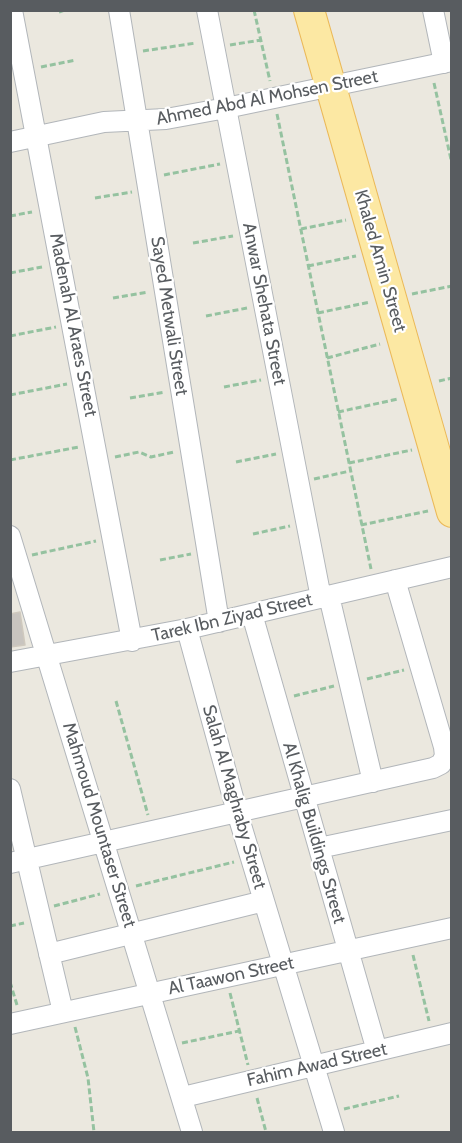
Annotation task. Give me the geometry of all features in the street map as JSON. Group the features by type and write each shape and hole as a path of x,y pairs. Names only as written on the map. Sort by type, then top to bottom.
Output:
{"main road":[{"name":"Khaled Amin Street","path":"309,10 451,509"}],"street":[{"name":"Madenah Al Araes Street","path":"12,10 62,263 132,641"},
{"name":"Sayed Metwali Street","path":"119,10 219,622"},
{"name":"Anwar Shehata Street","path":"207,10 306,523 373,782"},
{"path":"433,10 442,63"},
{"name":"Ahmed Abd Al Mohsen Street","path":"10,142 104,122 137,121 226,108 442,63"},
{"name":"Mahmoud Mountaser Street","path":"10,536 192,1132"},
{"name":"Tarek Ibn Ziyad Street","path":"10,663 188,629 452,567"},
{"path":"19,861 437,767 445,756 395,580"},
{"name":"Al Khalig Buildings Street","path":"252,614 377,1051"},
{"name":"Salah Al Maghraby Street","path":"188,629 237,812 334,1132"},
{"path":"10,789 19,861 38,909 67,1012"},
{"path":"319,848 452,820"},
{"path":"49,954 264,901"},
{"name":"Al Taawon Street","path":"16,1023 452,928"},
{"name":"Fahim Awad Street","path":"183,1097 442,1036"}],"path":[{"path":"59,12 65,10"},
{"path":"254,10 374,585"},
{"path":"126,54 261,40"},
{"path":"24,70 76,60"},
{"path":"442,63 452,164"},
{"path":"95,198 236,161"},
{"path":"301,229 368,215"},
{"path":"193,243 250,233"},
{"path":"308,266 378,251"},
{"path":"10,273 62,263"},
{"path":"318,313 452,286"},
{"path":"113,297 165,289"},
{"path":"206,316 264,305"},
{"path":"10,336 73,324"},
{"path":"327,358 402,339"},
{"path":"224,387 278,378"},
{"path":"10,395 83,381"},
{"path":"130,398 181,389"},
{"path":"338,412 418,395"},
{"path":"349,463 433,446"},
{"path":"10,460 97,452 139,452 151,457 191,448"},
{"path":"236,462 292,451"},
{"path":"298,482 350,471"},
{"path":"362,525 451,509"},
{"path":"253,534 306,523"},
{"path":"17,558 113,538"},
{"path":"160,560 207,550"},
{"path":"116,700 153,831"},
{"path":"38,909 251,858"},
{"path":"409,938 442,1036"},
{"path":"226,977 266,1132"},
{"path":"10,981 16,1023"},
{"path":"67,1012 88,1078 94,1132"},
{"path":"167,1046 240,1031"},
{"path":"328,1113 399,1096"}],"building":[{"path":"20,612 25,645 10,647 10,614"}]}
